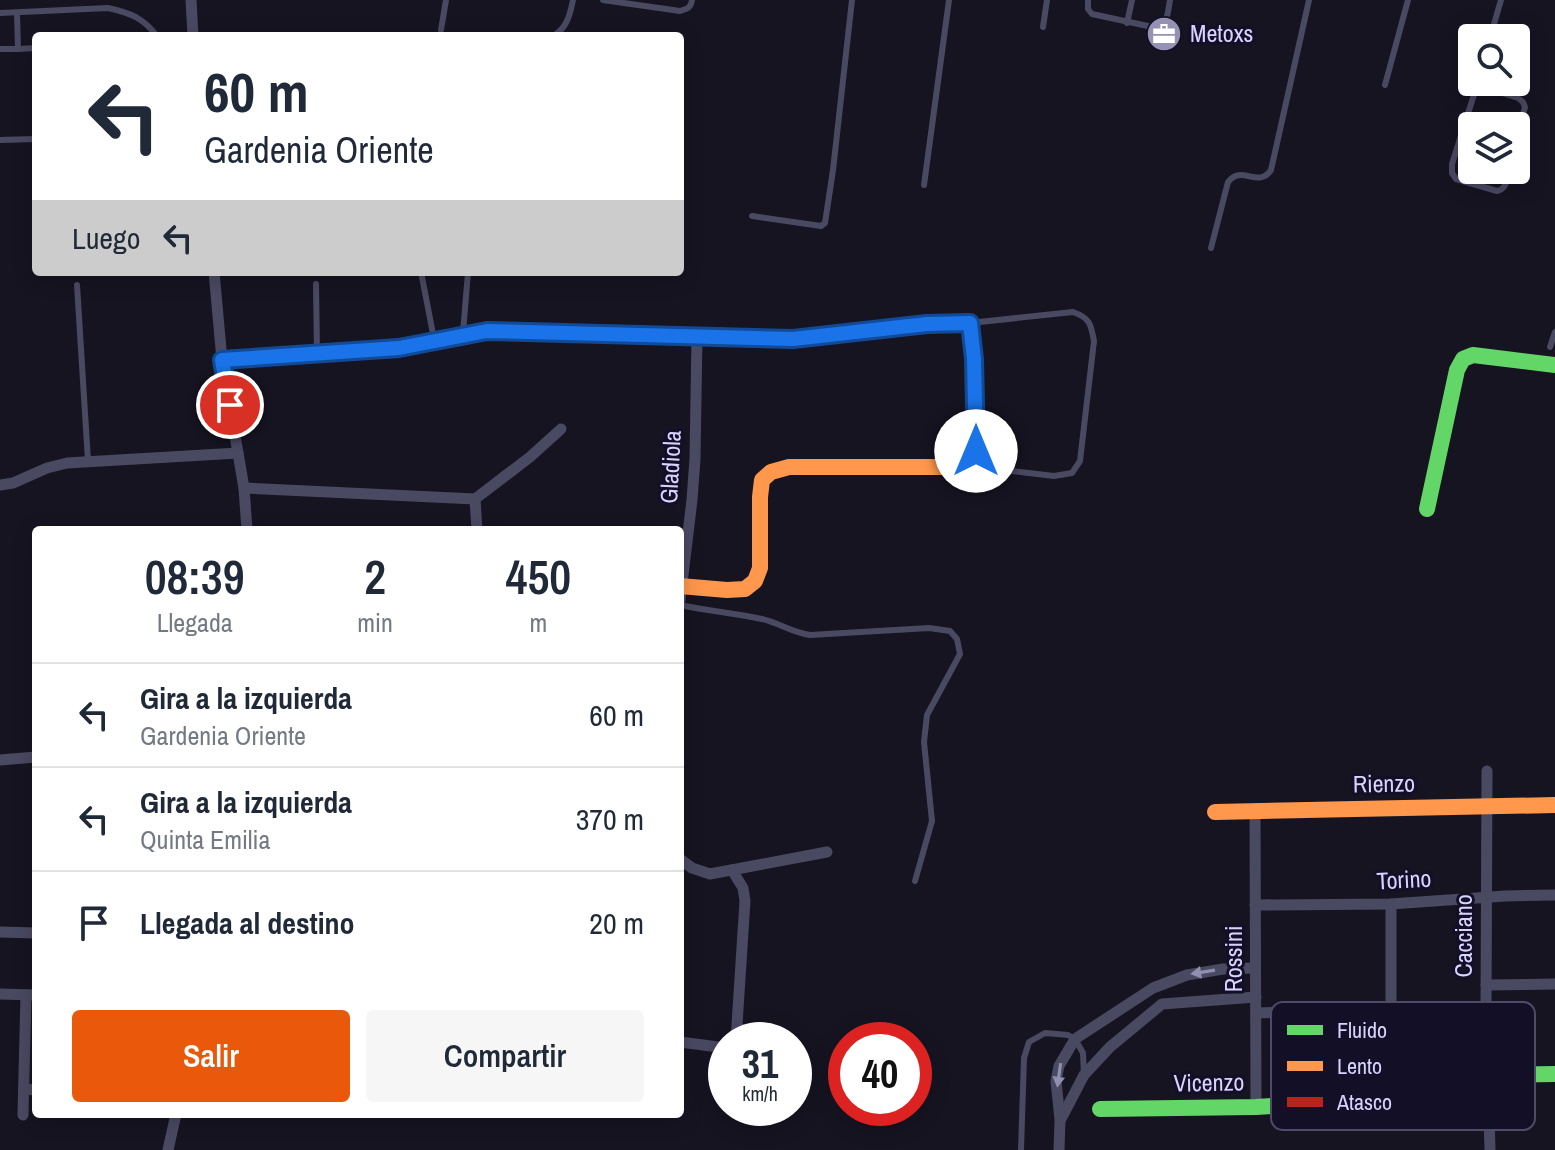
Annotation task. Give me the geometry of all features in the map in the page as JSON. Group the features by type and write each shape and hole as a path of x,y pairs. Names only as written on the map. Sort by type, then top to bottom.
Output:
{"street":[{"path":"191,0 193,32"},
{"path":"214,276 222,360 244,488 247,526"},
{"path":"222,360 399,348 487,331 793,339 927,324 970,323 976,467 789,467 771,472 762,480 760,568 755,581 745,589 684,586"},
{"name":"Gladiola","path":"684,557 695,459 697,336"},
{"path":"1427,509 1457,370 1463,359 1473,355 1555,365"},
{"path":"244,488 475,499 561,429"},
{"path":"0,485 13,483 47,468 88,461 238,453"},
{"path":"475,499 477,526"},
{"path":"0,760 32,757"},
{"name":"Cacciano","path":"1486,1002 1487,771"},
{"name":"Rienzo","path":"1215,812 1555,805"},
{"name":"Rossini","path":"1255,811 1256,1107"},
{"path":"684,862 710,874 827,852"},
{"path":"732,870 743,888 745,901 737,1022"},
{"name":"Torino","path":"1255,905 1391,904 1555,895"},
{"path":"1391,904 1391,1002"},
{"path":"0,932 32,933"},
{"path":"1059,1150 1056,1081 1059,1066 1075,1039 1153,988 1187,975 1255,968"},
{"path":"1486,985 1555,984"},
{"path":"1153,988 1162,1004"},
{"path":"0,994 31,995 30,1090 23,1115"},
{"path":"1060,1120 1084,1075 1110,1047 1162,1004 1256,997"},
{"path":"1256,1013 1271,1012"},
{"path":"684,1043 708,1046"},
{"name":"Vicenzo","path":"1535,1074 1555,1074"},
{"name":"Vicenzo","path":"1100,1109 1271,1106"},
{"path":"168,1150 175,1118"},
{"name":"Cacciano","path":"1490,1130 1490,1150"}],"lane":[{"path":"441,30 446,0"},
{"path":"560,32 567,24 573,0"},
{"path":"603,0 680,11 691,6 692,0"},
{"path":"752,216 821,226 825,223 852,0"},
{"path":"924,185 949,0"},
{"path":"1043,27 1047,0"},
{"path":"1088,0 1088,9 1092,14 1161,27 1165,23 1170,0"},
{"path":"1127,23 1132,0"},
{"path":"1211,248 1232,176 1260,178 1271,170 1309,0"},
{"path":"1385,85 1408,0"},
{"path":"1494,24 1501,0"},
{"path":"0,13 108,8 145,21 154,32"},
{"path":"17,13 18,49"},
{"path":"0,49 32,48"},
{"path":"1512,96 1523,102 1524,112"},
{"path":"0,140 32,139"},
{"path":"1458,145 1452,164 1452,173 1458,180"},
{"path":"1473,184 1497,191 1505,184"},
{"path":"422,276 434,342"},
{"path":"463,337 468,276"},
{"path":"316,284 317,354"},
{"path":"77,285 88,461"},
{"path":"970,323 1073,312 1083,315 1091,325 1094,341 1080,461 1072,473 1054,476 976,467"},
{"path":"1550,347 1555,332"},
{"path":"684,603 766,620 796,633 810,635 929,628 950,631 957,639 960,654 927,715 924,742 932,821 915,881"},
{"path":"1021,1150 1024,1058 1029,1042 1045,1033 1068,1035 1075,1039 1083,1053 1084,1075"}],"traffic: fast":[{"path":"573,333 793,339 970,323 975,432"},
{"path":"1427,509 1457,370 1463,359 1473,355 1555,365"},
{"path":"1535,1074 1555,1074"},
{"path":"1100,1109 1271,1106"}],"traffic: slow":[{"path":"684,586 745,589 755,581 760,568 762,480 771,472 789,467 976,467 975,432"},
{"path":"1215,812 1555,805"}],"traffic: jam":[{"path":"222,360 399,348 487,331 573,333"}],"place":[{"name":"Metoxs","path":"1164,34"}],"route":[{"path":"230,405 222,360 399,348 487,331 793,339 927,324 970,323 976,451"}]}
